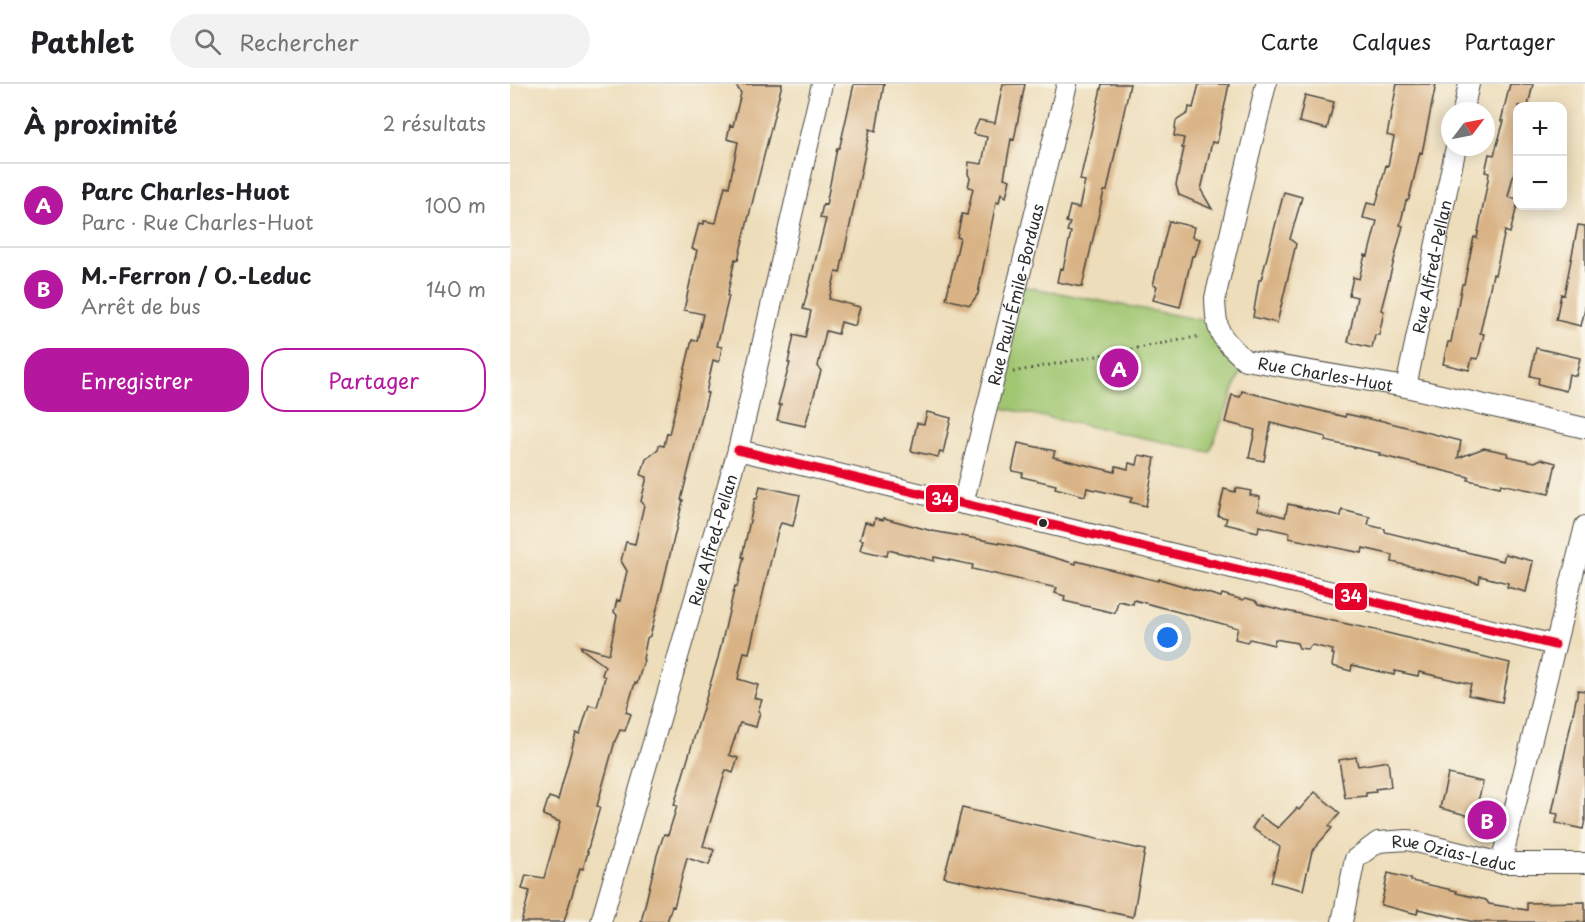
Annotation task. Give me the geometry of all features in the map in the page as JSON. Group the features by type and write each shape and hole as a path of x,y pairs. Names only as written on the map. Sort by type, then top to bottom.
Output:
{"street":[{"name":"Rue Alfred-Pellan","path":"601,922 738,450 822,84"},
{"name":"Rue Paul-Émile-Borduas","path":"963,504 1067,84"},
{"name":"Rue Charles-Huot","path":"1266,84 1215,298 1216,323 1225,342 1245,360 1406,387 1585,428"},
{"path":"1465,102 1469,84"},
{"name":"Rue Alfred-Pellan","path":"1406,387 1454,156"},
{"path":"738,450 1555,645"},
{"path":"1501,862 1585,526"},
{"name":"Rue Ozias-Leduc","path":"1342,922 1355,859 1378,842 1408,840 1501,862 1585,863"}],"path":[{"path":"995,375 1221,332"}],"green space":[{"path":"1017,285 1216,323 1245,360 1210,452 988,405"}],"building":[{"path":"735,84 782,84 738,260 735,259 717,346 722,347 719,362 713,360 706,393 708,393 657,609 650,636 647,638 637,684 635,683 626,712 631,714 625,731 620,730 615,741 597,806 600,807 588,852 583,869 580,868 564,922 521,922 530,891 522,889 526,875 544,878 560,822 543,815 549,797 558,800 576,733 580,734 589,705 597,707 605,677 602,675 605,666 581,646 609,654 617,615 614,612 617,600 620,601 627,571 621,561 626,542 635,544 644,505 641,501 647,477 641,475 646,459 658,450 659,445 664,446 692,340 697,341 703,314 684,310 697,250 692,249 699,223 704,224 704,221 716,223 725,186 729,187 738,142 727,139 730,125 733,126 741,93"},
{"path":"854,84 884,84 876,131 870,129 840,273 836,272 829,299 860,307 855,326 841,322 838,334 826,331 818,366 821,371 805,426 777,420 781,405 778,405 790,363 788,363 794,335 805,338 811,311 803,309 826,219 820,218 823,204 826,205 837,148 840,146"},
{"path":"1003,84 1025,84 1004,178 1010,180 1006,197 1001,193 999,203 996,202 978,294 970,305 946,299 960,238 957,237 962,214 967,215 973,188 968,187 969,162 982,164 987,137 973,134 979,120 995,123"},
{"path":"1102,84 1130,84 1107,191 1104,191 1082,287 1057,282 1060,268 1063,269 1071,232 1067,231 1070,223 1066,222 1070,206 1079,208 1085,181 1080,180"},
{"path":"1199,84 1229,84 1217,143 1212,142 1201,190 1212,209 1179,195 1176,185 1184,138 1174,136 1176,121 1188,113 1189,107 1193,108"},
{"path":"1397,84 1436,84 1422,153 1420,152 1409,199 1406,201 1400,225 1403,226 1381,310 1384,311 1379,335 1375,335 1372,348 1348,342 1357,297 1349,295 1353,277 1359,279 1365,255 1368,256 1377,221 1363,218 1367,203 1376,205 1386,165 1388,166 1394,137 1387,135"},
{"path":"1510,84 1533,84 1529,102 1513,102 1513,176 1508,197 1513,198 1513,210 1516,210 1510,233 1505,231 1495,275 1493,274 1480,333 1484,334 1478,359 1472,358 1469,370 1443,364 1448,342 1451,342 1474,237 1477,238 1489,173 1485,172 1489,156 1495,156 1504,121 1501,121"},
{"path":"1305,95 1334,102 1327,129 1299,122"},
{"path":"1284,192 1302,197 1290,239 1296,244 1277,323 1253,317 1259,280 1261,280"},
{"path":"1169,221 1194,227 1192,237 1200,239 1195,256 1192,256 1180,307 1153,300 1157,286 1153,285"},
{"path":"1578,225 1585,226 1585,309 1581,326 1556,320 1561,294 1564,295"},
{"path":"1536,348 1580,358 1576,376 1569,374 1566,391 1538,384 1539,378 1530,376"},
{"path":"1242,391 1345,417 1346,414 1379,420 1461,441 1458,458 1484,448 1535,462 1541,459 1556,463 1549,494 1468,480 1469,477 1325,441 1326,437 1271,423 1264,461 1249,458 1255,430 1225,422 1232,395 1240,397"},
{"path":"927,412 951,418 943,453 940,452 938,457 911,451 917,423 924,424"},
{"path":"1018,443 1055,451 1053,457 1115,472 1116,466 1128,469 1129,463 1137,465 1139,455 1155,458 1146,506 1130,502 1132,498 1087,488 1085,496 1055,488 1056,485 1022,477 1023,473 1012,471"},
{"path":"760,486 800,495 793,526 781,523 778,530 749,653 744,652 738,679 758,685 754,698 762,700 756,727 740,723 729,755 738,758 733,773 726,770 703,846 714,850 709,865 687,858 674,907 672,906 667,922 641,922 657,855 664,834 668,835 677,806 674,805 718,658 744,557 742,557 755,498 757,499"},
{"path":"1236,488 1251,491 1250,495 1260,497 1258,510 1285,517 1288,504 1341,516 1342,510 1370,517 1368,525 1385,529 1385,532 1503,561 1505,554 1533,561 1526,592 1507,587 1508,583 1480,576 1479,583 1392,562 1393,555 1363,548 1362,553 1289,538 1290,533 1259,526 1258,532 1225,524 1227,518 1218,516 1224,489 1235,492"},
{"path":"875,518 1006,544 1076,564 1076,561 1158,581 1159,579 1221,597 1222,594 1243,600 1246,598 1258,604 1282,610 1510,663 1502,702 1468,695 1471,684 1419,672 1418,676 1395,671 1394,675 1352,665 1351,671 1332,666 1333,650 1312,645 1307,649 1299,648 1297,643 1275,639 1274,645 1250,639 1247,642 1235,639 1238,628 1134,600 1133,604 1118,601 1115,613 1064,601 1065,596 1055,593 1057,588 972,569 973,565 934,557 934,561 888,550 887,556 860,550 863,540 860,539 865,522 874,524"},
{"path":"1578,690 1585,691 1585,820 1583,829 1556,823 1558,814 1552,813"},
{"path":"1356,757 1358,766 1388,761 1391,787 1375,789 1376,792 1366,793 1366,796 1345,798 1339,760"},
{"path":"1448,774 1483,782 1474,817 1440,808"},
{"path":"1315,792 1340,813 1329,826 1332,828 1312,851 1303,890 1271,882 1280,847 1252,828 1260,816 1278,828"},
{"path":"962,808 1145,850 1133,917 944,877"},
{"path":"1388,873 1411,879 1411,881 1457,891 1456,893 1486,900 1489,904 1527,910 1527,903 1585,902 1585,922 1474,922 1418,909 1417,914 1381,905"}],"transit line":[{"name":"34","path":"738,450 1555,645"}],"place":[{"name":"Parc Charles-Huot","path":"1119,368"},
{"name":"M.-Ferron / O.-Leduc","path":"1487,820"}]}
